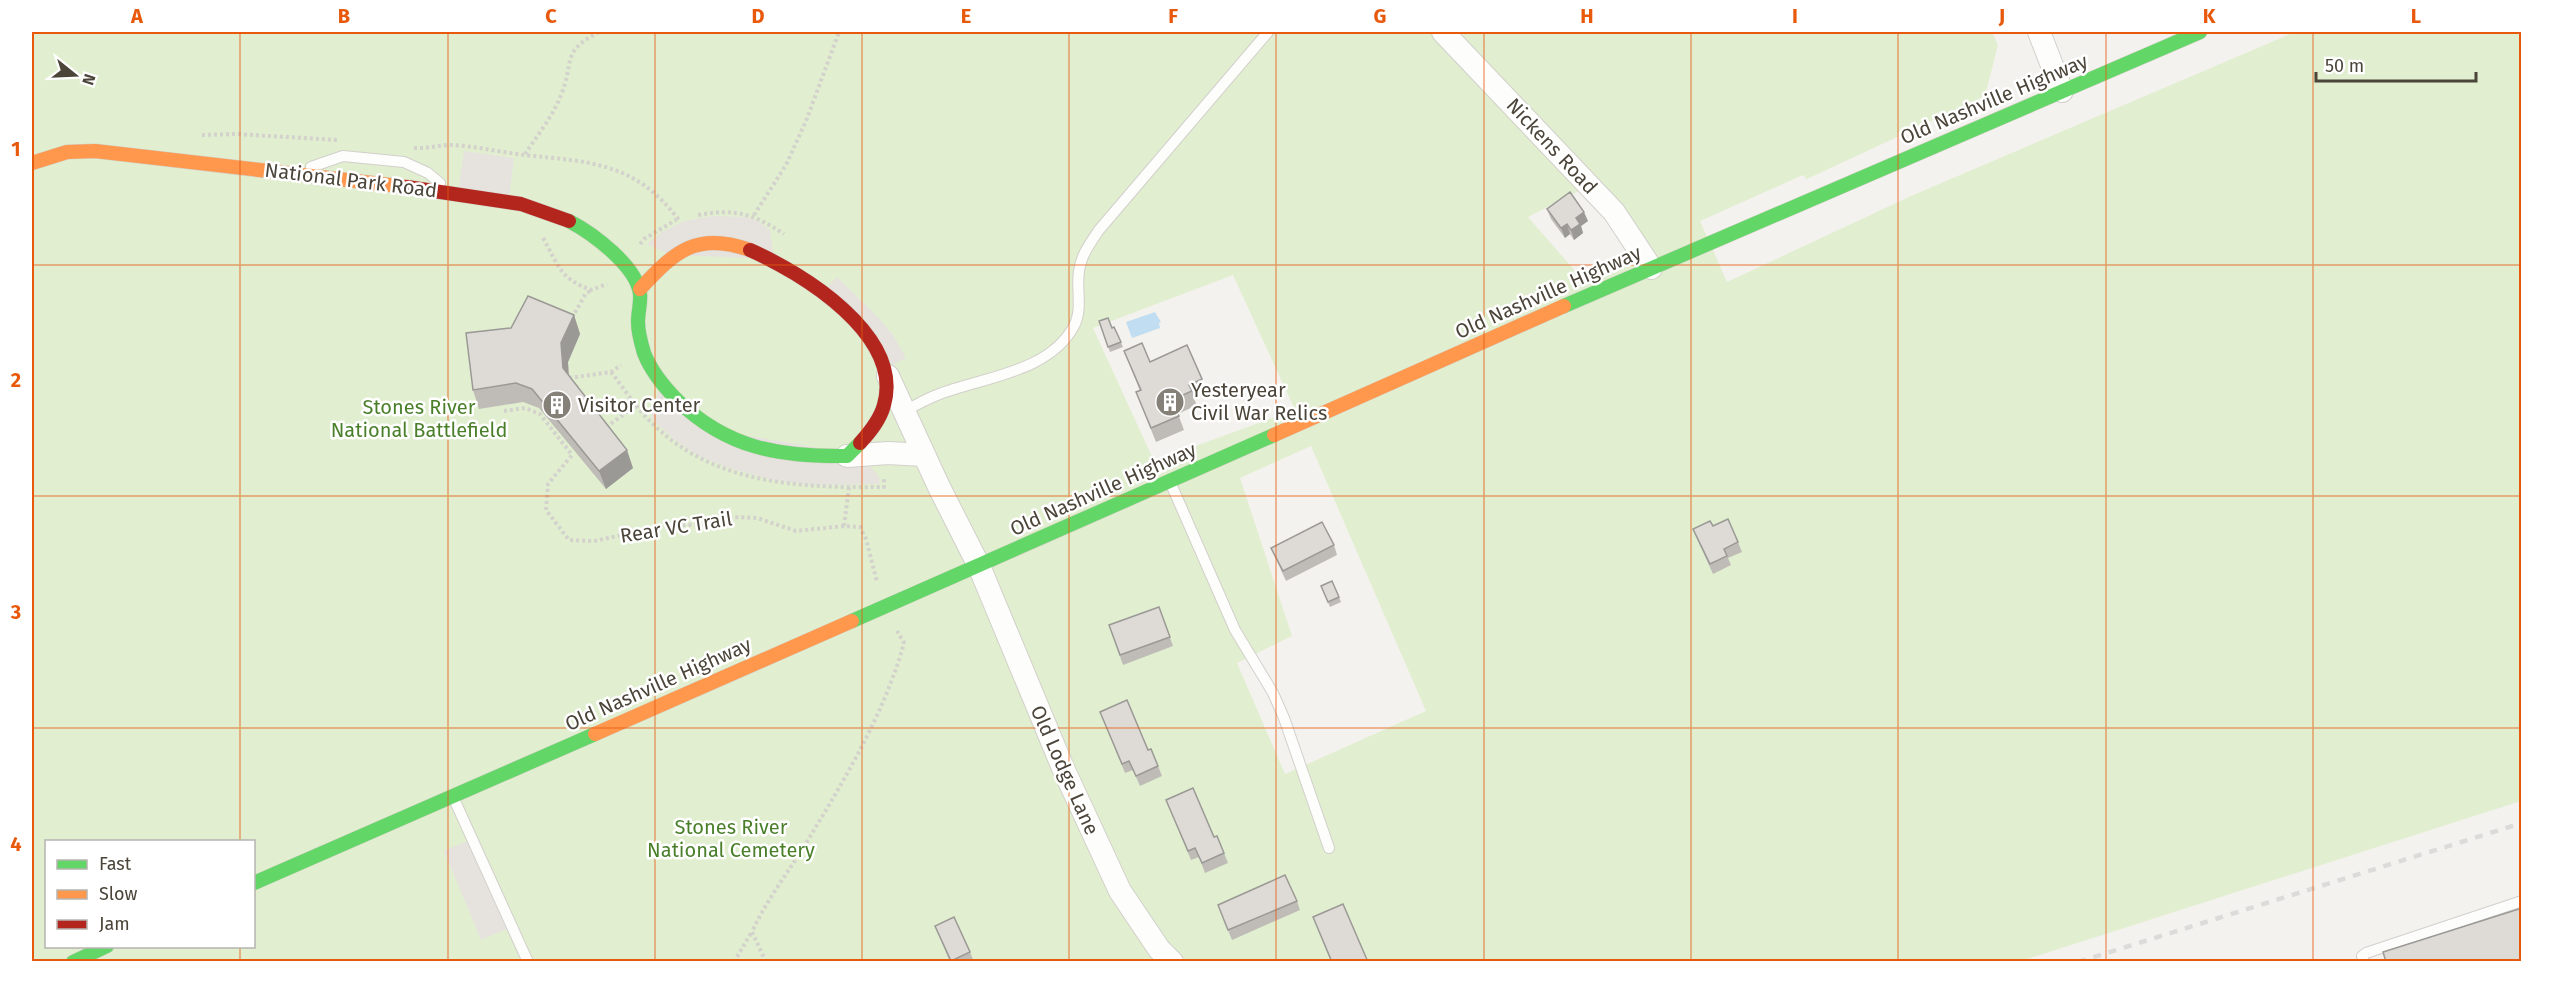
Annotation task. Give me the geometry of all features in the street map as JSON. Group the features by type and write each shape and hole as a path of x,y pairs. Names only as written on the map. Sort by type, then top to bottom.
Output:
{"main road":[{"name":"Old Nashville Highway","path":"255,882 979,566 1651,268 2200,32"},
{"name":"National Park Road","path":"32,164 67,152 95,151 509,199 533,205 583,227 625,264 640,290"},
{"path":"697,244 725,244 752,250 774,259 824,292 851,316 871,342 885,370 886,398 873,430 847,456 787,455 750,448 713,430 683,406 661,382 645,354 638,325 640,290 670,255 697,244"},
{"path":"73,962 103,948"}],"street":[{"name":"Nickens Road","path":"1443,32 1614,212 1651,268"},
{"path":"2039,32 2062,91"},
{"path":"885,370 979,566"},
{"path":"847,456 888,453 924,455"},
{"name":"Old Lodge Lane","path":"979,566 1063,768 1120,891 1159,949 1172,962"}],"lane":[{"path":"904,411 937,395 1038,361 1062,342 1076,324 1079,299 1078,271 1085,252 1099,230 1268,32"},
{"path":"297,174 323,161 343,156 404,162 428,173 453,192"},
{"path":"1170,481 1236,630 1273,693 1284,718 1329,848"},
{"path":"453,796 528,962"},
{"path":"2364,962 2362,956 2366,953 2522,901"}],"path":[{"path":"525,155 561,94 569,56 583,40 599,32"},
{"path":"754,215 786,165 806,121 839,32"},
{"path":"571,320 586,293 591,290"},
{"path":"574,387 570,378 610,372 625,363"},
{"path":"604,429 637,405"},
{"name":"Rear VC Trail","path":"504,411 525,408 540,414 572,455 548,484 546,510 569,540 594,542 665,526 711,525 732,517 757,518 796,531 844,526"},
{"path":"598,420 609,434"},
{"path":"734,962 805,845 858,751 895,677 904,643 886,606 860,527 844,526 849,487"},
{"path":"752,932 766,962"}],"green space":[{"name":"Stones River National Battlefield","path":"32,32 1992,32 1998,45 1985,96 1807,179 1803,175 1700,221 1727,282 1911,196 2295,32 2521,32 2521,801 2021,961 32,961","holes":["1579,191 1634,252 1583,280 1528,217","1233,275 1295,410 1154,461 1093,328","1311,446 1426,711 1285,774 1237,663 1292,636 1240,478"]}],"shaded area":[{"path":"464,151 514,158 509,199 458,193"},
{"path":"713,216 746,217 756,220 770,230 774,259 670,255 647,244 662,232 684,221"},
{"path":"837,277 893,335 906,358 885,370 823,292"},
{"path":"661,382 713,430 861,455 879,477 880,484 815,485 773,480 729,468 697,455 675,440 651,418"},
{"path":"472,839 512,927 481,940 444,851"}],"water":[{"path":"1155,312 1161,322 1159,323 1160,328 1132,338 1126,322"}],"building":[{"path":"1570,192 1584,212 1576,218 1580,224 1571,230 1567,224 1561,228 1547,209"},
{"name":"Visitor Center","path":"528,296 574,315 561,343 563,368 627,450 599,471 532,389 516,383 473,390 466,333 511,328"},
{"path":"1108,318 1121,342 1108,347 1099,321"},
{"name":"Yesteryear Civil War Relics","path":"1142,343 1150,362 1187,345 1202,379 1189,385 1192,391 1172,400 1179,416 1151,428 1136,392 1141,390 1124,351"},
{"path":"1728,519 1738,542 1724,549 1727,556 1710,564 1693,529 1710,521 1713,526"},
{"path":"1322,522 1334,545 1283,571 1271,548"},
{"path":"1332,581 1339,597 1328,602 1321,586"},
{"path":"1159,607 1170,637 1120,655 1109,625"},
{"path":"1127,700 1148,750 1151,749 1158,766 1136,776 1129,761 1122,764 1100,712"},
{"path":"1193,788 1214,837 1217,836 1224,853 1202,863 1195,848 1188,851 1166,800"},
{"path":"1285,875 1297,901 1228,930 1218,905"},
{"path":"1343,904 1368,962 1332,962 1313,917"},
{"path":"2522,908 2522,962 2386,962 2383,952"},
{"path":"954,917 970,952 951,961 935,926"}],"railway":[{"path":"2078,962 2522,823"}],"traffic: fast":[{"path":"1564,306 2200,32"},
{"path":"569,221 601,242 631,272 640,294 639,330 647,360 668,391 697,417 736,440 778,452 847,456 860,443"},
{"path":"852,621 1274,435"},
{"path":"255,883 595,734"},
{"path":"73,962 103,948"}],"traffic: slow":[{"path":"32,163 67,152 95,151 407,187"},
{"path":"640,289 664,264 688,248 715,243 750,250"},
{"path":"1274,435 1564,306"},
{"path":"595,734 852,621"}],"traffic: jam":[{"path":"407,187 521,204 569,221"},
{"path":"750,250 772,260 821,291 864,331 879,354 886,379 884,405 877,421 860,443"}],"place":[{"name":"Yesteryear Civil War Relics","path":"1170,402"},
{"name":"Visitor Center","path":"557,405"}],"park label":[{"name":"Stones River National Cemetery","path":"731,838"}]}
